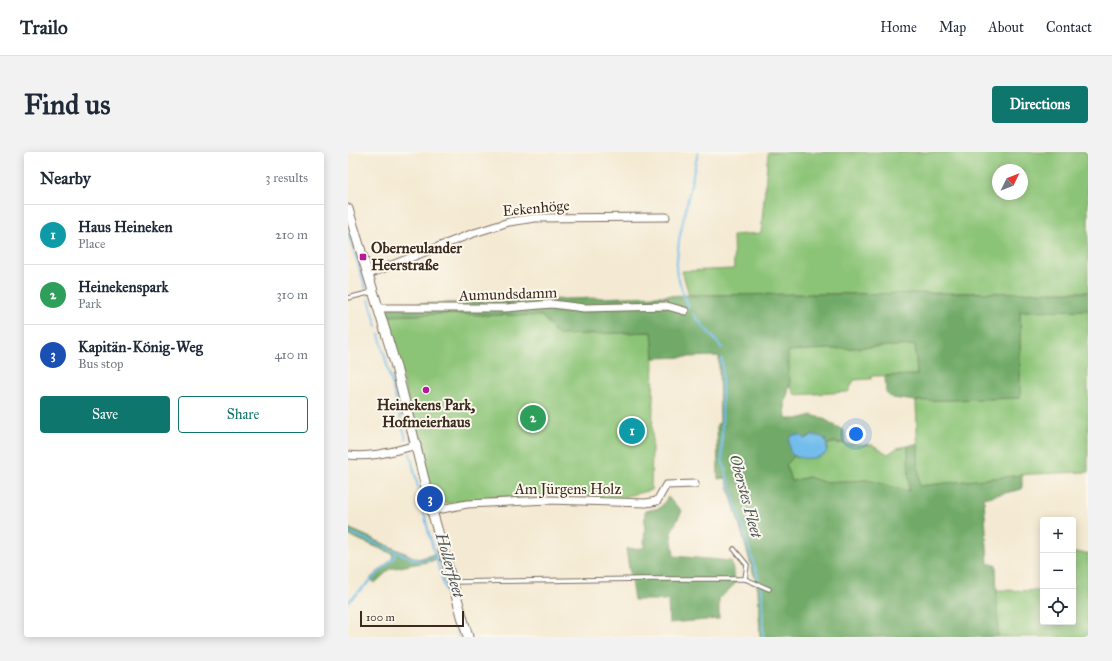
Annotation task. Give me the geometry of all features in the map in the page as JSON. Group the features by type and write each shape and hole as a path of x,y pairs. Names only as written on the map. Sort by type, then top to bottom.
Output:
{"street":[{"path":"348,209 379,308 417,445 432,511 468,637"},
{"name":"Eekenhöge","path":"369,274 503,223 536,218 666,217"},
{"name":"Aumundsdamm","path":"379,308 506,308 552,304 584,308 667,306 685,311"},
{"path":"348,455 362,457 382,454 417,445"},
{"name":"Am Jürgens Holz","path":"432,511 467,504 548,500 646,503 658,501 666,485 695,484"}],"lane":[{"path":"348,298 374,291"},
{"path":"734,549 747,565 745,579"},
{"path":"453,582 642,578 745,579 769,589"}],"green space":[{"path":"768,152 1088,152 1088,292 689,295 682,271 734,269 733,235 761,233"},
{"path":"1088,292 1088,310 1020,311 1020,398 916,401 892,398 886,393 885,376 917,375 915,345 788,351 790,384 785,404 786,419 798,419 812,415 826,420 844,431 845,443 832,442 827,445 825,439 811,435 804,439 792,454 794,456 786,465 791,481 809,477 823,482 868,480 909,491 908,446 918,443 919,486 1022,475 1022,489 984,498 988,564 996,564 998,637 760,637 758,589 726,478 718,479 717,424 720,423 719,356 654,358 652,332 558,335 542,316 443,314 386,316 383,305 689,295"},
{"path":"1088,310 1088,472 1032,474 919,486 916,401 1020,398 1020,311"},
{"path":"443,314 542,316 558,335 652,332 654,358 651,490 623,497 552,495 435,504 386,316"},
{"path":"915,345 917,375 871,376 871,379 854,380 848,392 795,395 790,384 788,351"},
{"path":"832,443 873,445 888,454 897,448 908,446 909,492 868,480 823,482 809,477 791,481 786,465 794,456 797,458 827,450 827,445"},
{"path":"668,497 682,511 671,532 674,556 731,561 736,583 719,599 719,619 669,623 668,600 634,600 626,549 644,548 645,511 660,508"},
{"path":"348,528 418,559 435,554 436,560 390,569 375,583 370,579 392,559 393,554 348,535"},
{"path":"1076,553 1088,553 1088,637 998,637 997,590 1040,591 1040,625 1076,625"}],"water":[{"path":"792,435 800,435 804,439 814,436 822,437 827,447 826,453 814,458 799,458 795,456 791,453 789,447 789,439"}],"waterway":[{"name":"Oberstes Fleet","path":"689,307 676,270 679,240 698,152"},
{"name":"Hollerfleet","path":"348,233 366,289"},
{"name":"Hollerfleet","path":"369,299 377,327"},
{"name":"Oberstes Fleet","path":"693,314 722,348"},
{"name":"Hollerfleet","path":"379,334 406,439"},
{"name":"Oberstes Fleet","path":"722,359 722,460 762,591 763,637"},
{"name":"Hollerfleet","path":"410,453 429,534 459,637"},
{"path":"348,532 419,561 436,557"},
{"path":"348,602 394,558 395,553"}],"place":[{"name":"Oberneulander Heerstraße","path":"363,257"},
{"name":"Heinekens Park, Hofmeierhaus","path":"426,390"},
{"name":"Heinekenspark","path":"533,418"},
{"name":"Haus Heineken","path":"632,431"},
{"name":"Kapitän-König-Weg","path":"430,499"}]}
